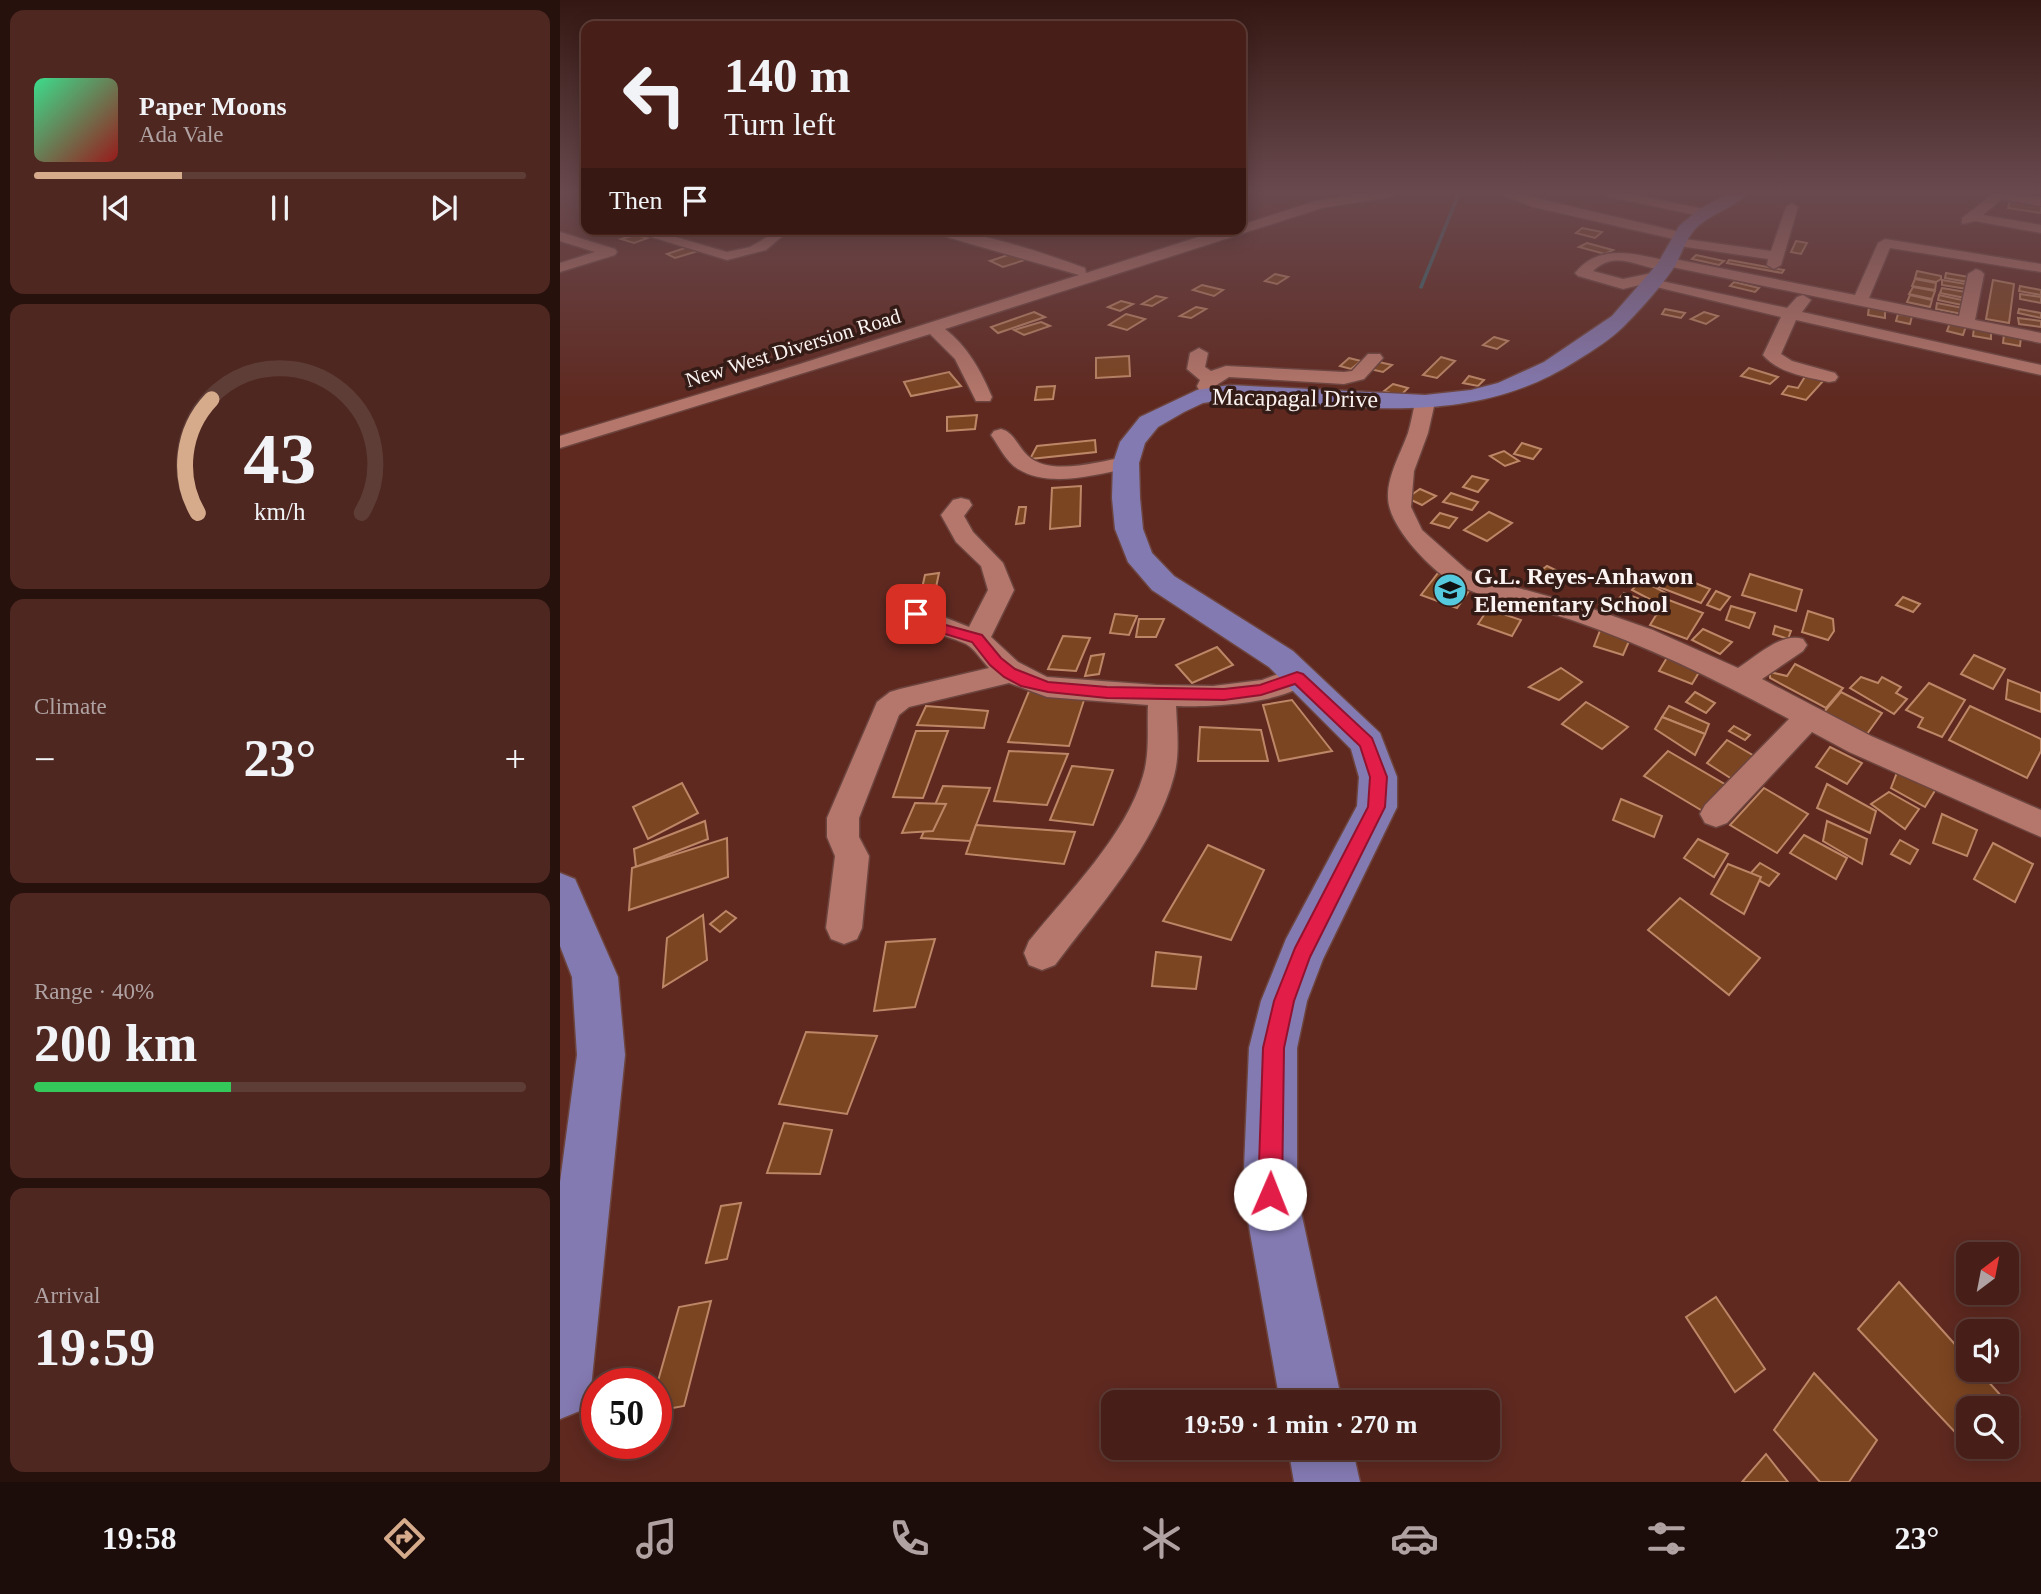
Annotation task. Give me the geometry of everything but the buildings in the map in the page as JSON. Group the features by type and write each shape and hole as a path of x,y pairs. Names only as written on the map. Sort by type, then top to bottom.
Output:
{"main road":[{"name":"Macapagal Drive","path":"1309,1390 1270,1194 1273,1048 1284,1001 1301,954 1377,807 1378,777 1367,743 1281,659 1163,583 1138,556 1129,529 1126,463 1133,442 1149,422 1210,386 1230,392 1425,402 1491,393 1552,366 1587,345 1619,320 1658,262"},
{"path":"560,891 595,977 601,1055 560,1388"},
{"path":"1323,1460 1327,1482"}],"street":[{"path":"560,268 578,262"},
{"path":"1058,262 1080,271"},
{"name":"New West Diversion Road","path":"560,432 798,361 1108,262"},
{"name":"New West Diversion Road","path":"560,442 1136,262"},
{"path":"1698,262 1790,314 2041,370"},
{"path":"1720,262 1810,291 1881,294 1966,323 2041,338"},
{"path":"1862,296 1877,262"},
{"path":"1881,294 1894,262"},
{"path":"2005,262 2041,268"},
{"path":"1966,323 1976,274"},
{"path":"1810,291 1790,314 1772,355 1786,365 1829,377"},
{"path":"932,327 948,337 962,355 983,397"},
{"path":"1199,353 1196,369 1210,386 1226,370 1344,378 1359,375 1374,358"},
{"path":"1425,402 1418,432 1402,471 1400,506 1412,533 1458,575 1491,589 1578,613 1644,636 1740,680 1933,778 2041,824"},
{"path":"1001,435 1024,464 1034,469 1065,471 1126,463"},
{"path":"961,505 952,515 961,536 976,546 993,565 1001,590 977,638"},
{"path":"905,598 916,614 937,627 977,638 1010,673 1027,682 1048,687 1162,694 1242,693 1261,690 1297,677"},
{"path":"1740,680 1794,645"},
{"path":"844,928 852,856 843,837 843,818 887,709 900,699 1010,673"},
{"path":"1042,953 1104,871 1151,798 1160,773 1162,694"},
{"path":"1716,814 1809,717"}],"waterway":[{"path":"1421,287 1431,262"}],"place":[{"name":"G.L. Reyes-Anhawon Elementary School","path":"1450,590"}],"route":[{"path":"916,614 937,627 977,638 1010,673 1027,682 1048,687 1107,692 1224,695 1261,690 1297,677 1367,743 1378,777 1377,807 1301,954 1284,1001 1273,1048 1270,1194"}]}
